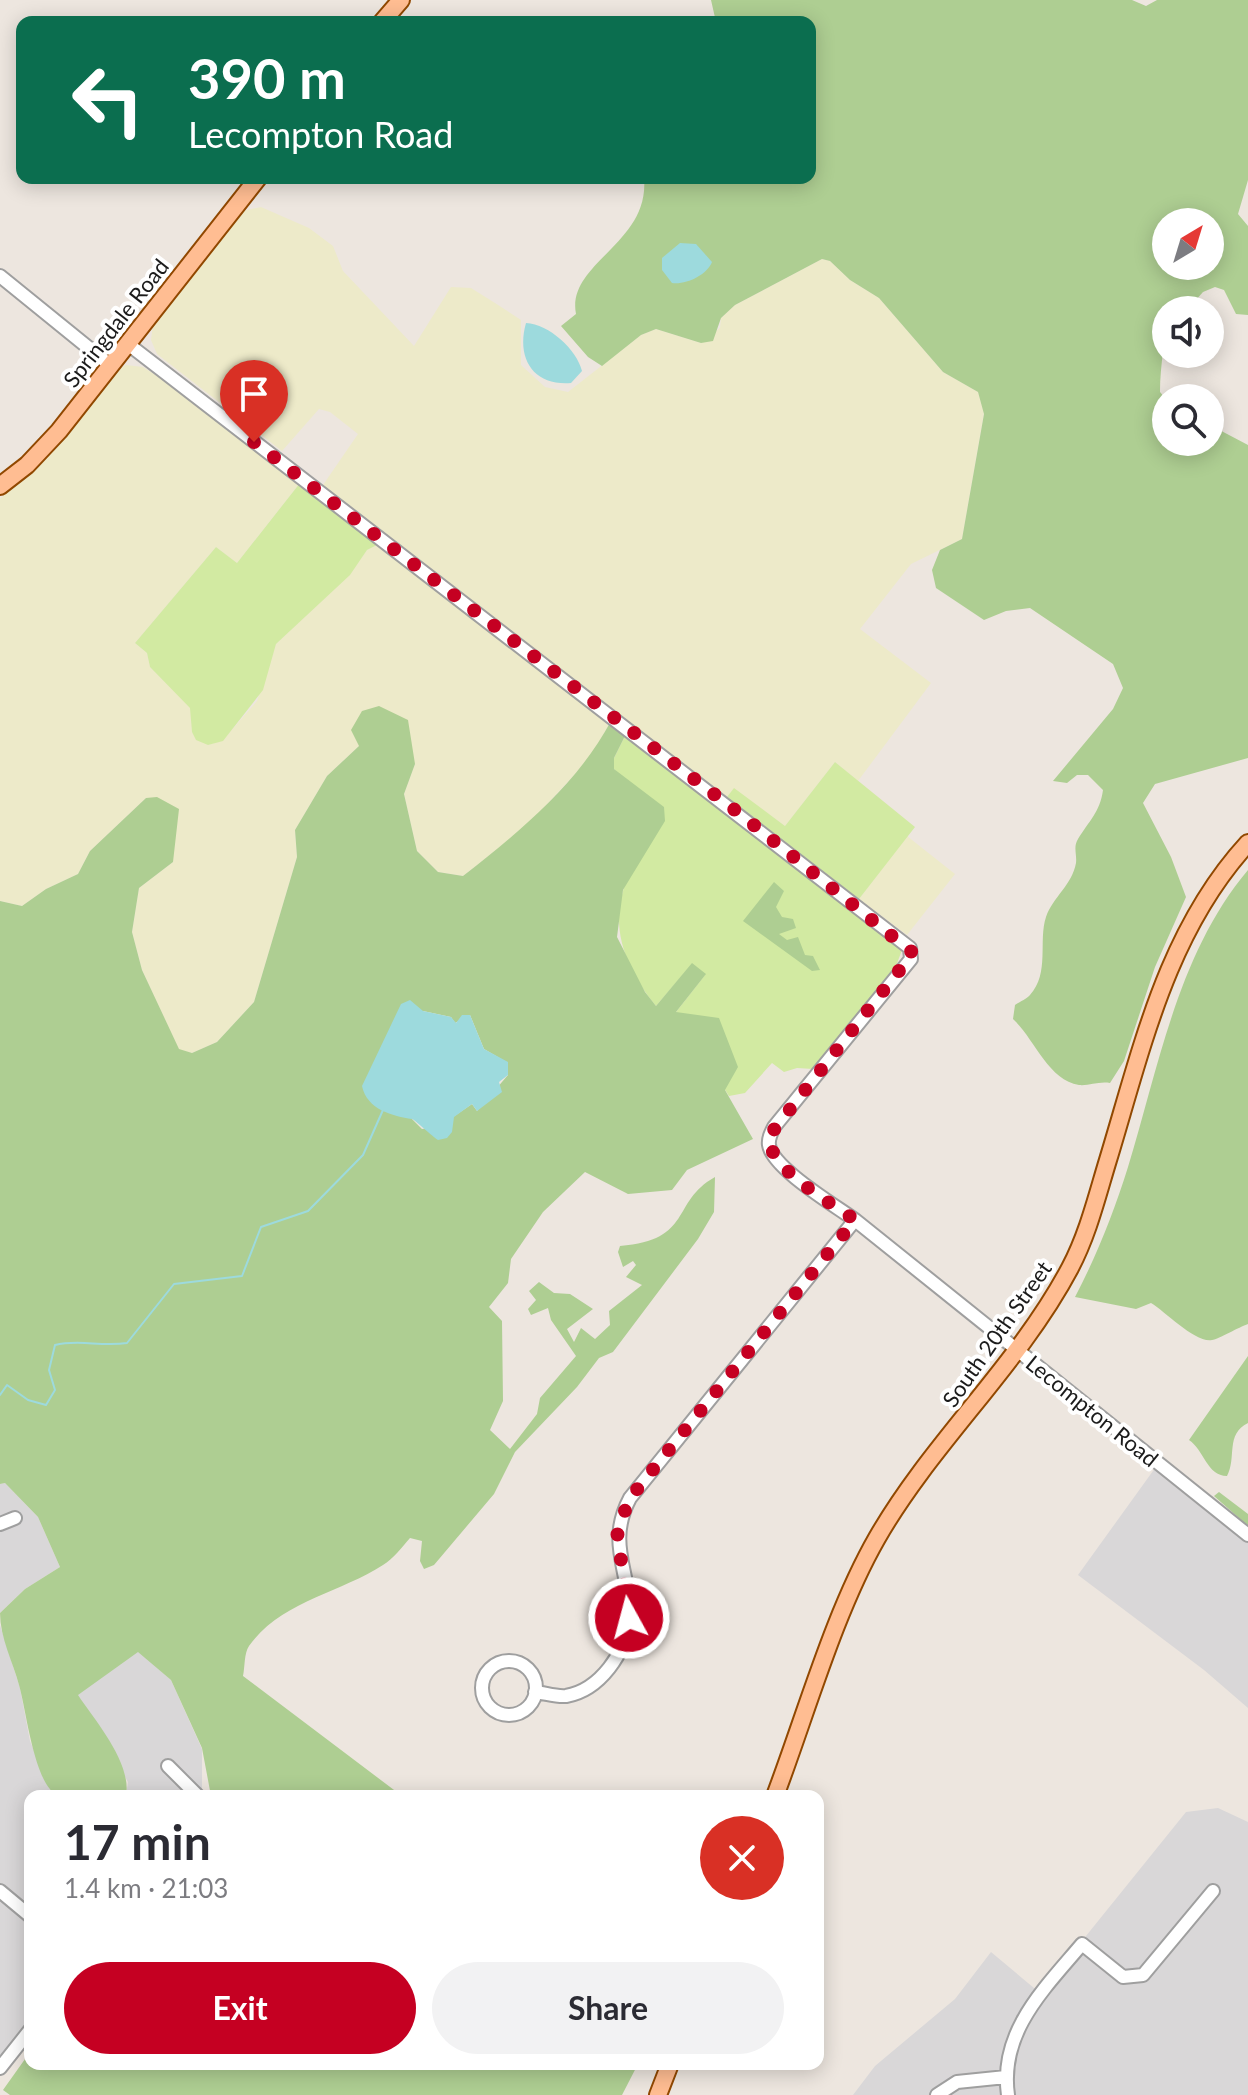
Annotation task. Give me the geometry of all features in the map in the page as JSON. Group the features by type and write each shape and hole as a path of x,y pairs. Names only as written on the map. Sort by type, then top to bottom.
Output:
{"main road":[{"path":"387,16 401,0"},
{"name":"Springdale Road","path":"0,486 27,465 59,431 253,184"},
{"name":"South 20th Street","path":"777,1790 849,1599 877,1538 909,1489 1049,1302 1080,1244 1171,960 1216,881 1248,843"},
{"path":"658,2095 668,2070"}],"street":[{"path":"0,276 111,366"},
{"name":"Lecompton Road","path":"128,344 910,948 911,959 774,1127 769,1146 772,1155 1248,1535"},
{"path":"535,1692 562,1697 582,1692 608,1670 620,1649 629,1618 617,1531 630,1498 855,1220"},
{"path":"0,1524 15,1518"},
{"path":"512,1661 532,1673 535,1692 525,1709 502,1713 484,1697 483,1681 491,1668 512,1661"},
{"path":"168,1766 192,1790"},
{"path":"0,1891 24,1911"},
{"path":"1008,2095 1006,2077 1010,2046 1018,2026 1082,1944 1123,1977 1143,1975 1213,1891"},
{"path":"0,2068 24,2038"},
{"path":"937,2095 957,2082 1006,2077"}],"shaded area":[{"path":"261,207 309,228 333,246 343,271 414,346 451,287 471,288 495,303 521,320 521,365 545,387 568,392 641,335 656,329 701,343 720,328 721,318 735,305 822,259 830,261 850,280 879,298 943,372 978,392 984,413 962,539 911,564 860,629 931,683 858,781 835,762 785,826 734,789 727,797 323,485 358,434 330,412 319,409 282,451 157,354 151,340 153,324 242,211"},
{"path":"126,365 143,367 176,388 300,483 237,563 216,547 135,643 147,653 150,667 191,708 192,732 208,745 223,740 257,701 276,644 349,575 367,550 379,544 611,721 591,757 524,829 463,876 438,872 417,851 404,794 415,764 359,746 327,776 295,830 297,857 254,1002 217,1042 192,1053 179,1050 142,970 132,932 139,888 173,862 146,798 90,851 78,874 46,889 22,906 0,901 0,499 55,447 113,373"},
{"path":"907,836 955,874 907,935 859,899"},
{"path":"1158,1464 1248,1535 1248,1708 1204,1670 1078,1575"},
{"path":"5,1483 38,1517 60,1567 25,1589 0,1613 0,1484"},
{"path":"0,1625 20,1688 30,1741 51,1790 24,1790 24,2038 0,2068"},
{"path":"138,1651 171,1680 202,1749 202,1790 127,1790 128,1782 77,1695"},
{"path":"1218,1808 1248,1822 1248,2095 853,2095 875,2066 955,1999 991,1952 1040,1993 1186,1812"}],"green space":[{"path":"711,0 1132,0 1146,6 1157,0 1248,0 1248,180 1238,214 1248,226 1248,315 1236,314 1224,290 1215,287 1199,296 1152,296 1152,368 1161,368 1160,384 1152,384 1152,456 1224,456 1224,432 1248,445 1248,758 1155,784 1143,803 1171,857 1186,897 1155,967 1124,1061 1110,1083 1079,1085 1068,1082 1050,1067 1013,1019 1015,1005 1030,995 1040,977 1046,917 1074,871 1077,842 1102,798 1103,790 1088,775 1077,775 1067,783 1053,781 1113,709 1123,688 1113,664 1030,608 1006,611 984,620 936,588 932,570 940,550 962,539 984,414 978,392 943,372 879,298 850,280 830,261 822,259 735,305 721,318 713,341 701,343 656,329 641,335 602,366 588,357 561,326 576,314 576,296 583,281 634,220 642,201 643,184 816,184 816,16 715,16"},
{"path":"300,483 379,544 367,550 350,575 276,644 263,690 223,741 208,745 196,740 192,732 190,708 150,667 147,653 135,643 216,547 237,563"},
{"path":"379,706 408,720 415,764 404,794 417,851 438,872 463,876 526,824 564,787 611,721 626,734 614,758 614,769 664,807 665,821 623,890 617,937 645,992 656,1006 692,963 706,974 676,1012 719,1018 738,1067 725,1090 753,1139 687,1170 672,1190 628,1194 585,1172 543,1212 511,1259 508,1283 489,1307 502,1321 503,1401 490,1430 510,1449 537,1414 540,1398 576,1356 551,1320 548,1308 531,1315 528,1309 536,1300 529,1291 539,1282 554,1293 570,1294 593,1309 567,1329 574,1342 581,1328 595,1339 610,1325 609,1311 642,1285 626,1277 636,1265 633,1261 623,1267 618,1252 620,1246 660,1236 671,1228 701,1187 715,1177 714,1212 698,1239 613,1352 599,1358 577,1387 515,1452 494,1494 434,1565 424,1569 420,1561 422,1541 410,1538 383,1565 277,1618 247,1649 243,1676 394,1790 210,1790 202,1748 171,1680 138,1652 78,1695 118,1757 124,1770 126,1790 51,1790 42,1776 32,1744 19,1685 4,1641 0,1613 25,1589 60,1567 38,1517 5,1483 0,1484 0,901 22,906 46,889 78,874 90,851 146,798 157,797 179,809 173,862 139,888 132,932 142,970 179,1049 192,1053 217,1042 254,1002 297,857 295,830 327,776 359,746 351,730 362,711","holes":["423,1011 451,1017 455,1023 470,1015 484,1049 508,1063 508,1075 477,1111 472,1104 453,1117 451,1124 422,1129 412,1119"]},
{"path":"626,734 902,950 896,966 813,1069 797,1068 784,1072 772,1063 745,1093 729,1096 676,1012 705,975 692,964 656,1006 638,981 621,938 620,907 631,873 664,821 614,769 614,758"},
{"path":"835,762 915,827 859,899 727,797 734,788 785,826"},
{"path":"1248,870 1248,1324 1215,1339 1205,1340 1189,1332 1151,1303 1136,1309 1075,1297 1117,1200 1187,974 1224,902"},
{"path":"774,882 784,891 776,907 782,917 793,919 796,928 779,934 787,940 798,937 805,955 813,956 820,970 812,971 743,921"},
{"path":"1248,1356 1248,1423 1236,1433 1227,1476 1220,1475 1189,1440"},
{"path":"1219,1492 1248,1514 1248,1526 1214,1496"},
{"path":"24,2060 24,2070 635,2070 622,2095 10,2095 3,2090"}],"water":[{"path":"680,243 696,244 712,262 706,271 695,278 672,283 662,270 662,258"},
{"path":"526,323 553,333 574,355 582,371 571,383 547,380 530,367 523,348"},
{"path":"410,1000 423,1011 451,1017 456,1023 462,1015 470,1015 484,1049 508,1062 508,1075 499,1082 502,1092 477,1111 472,1104 454,1117 452,1132 447,1138 438,1140 412,1119 375,1106 362,1086 401,1004"}],"waterway":[{"path":"0,1395 7,1385 28,1400 46,1405 55,1390 49,1370 55,1345 127,1343 174,1284 242,1276 261,1227 308,1211 363,1155 383,1110"}],"route":[{"path":"254,442 740,814 913,953 769,1136 772,1155 787,1170 855,1220 639,1486 622,1512 617,1531 618,1551 629,1618"}]}
